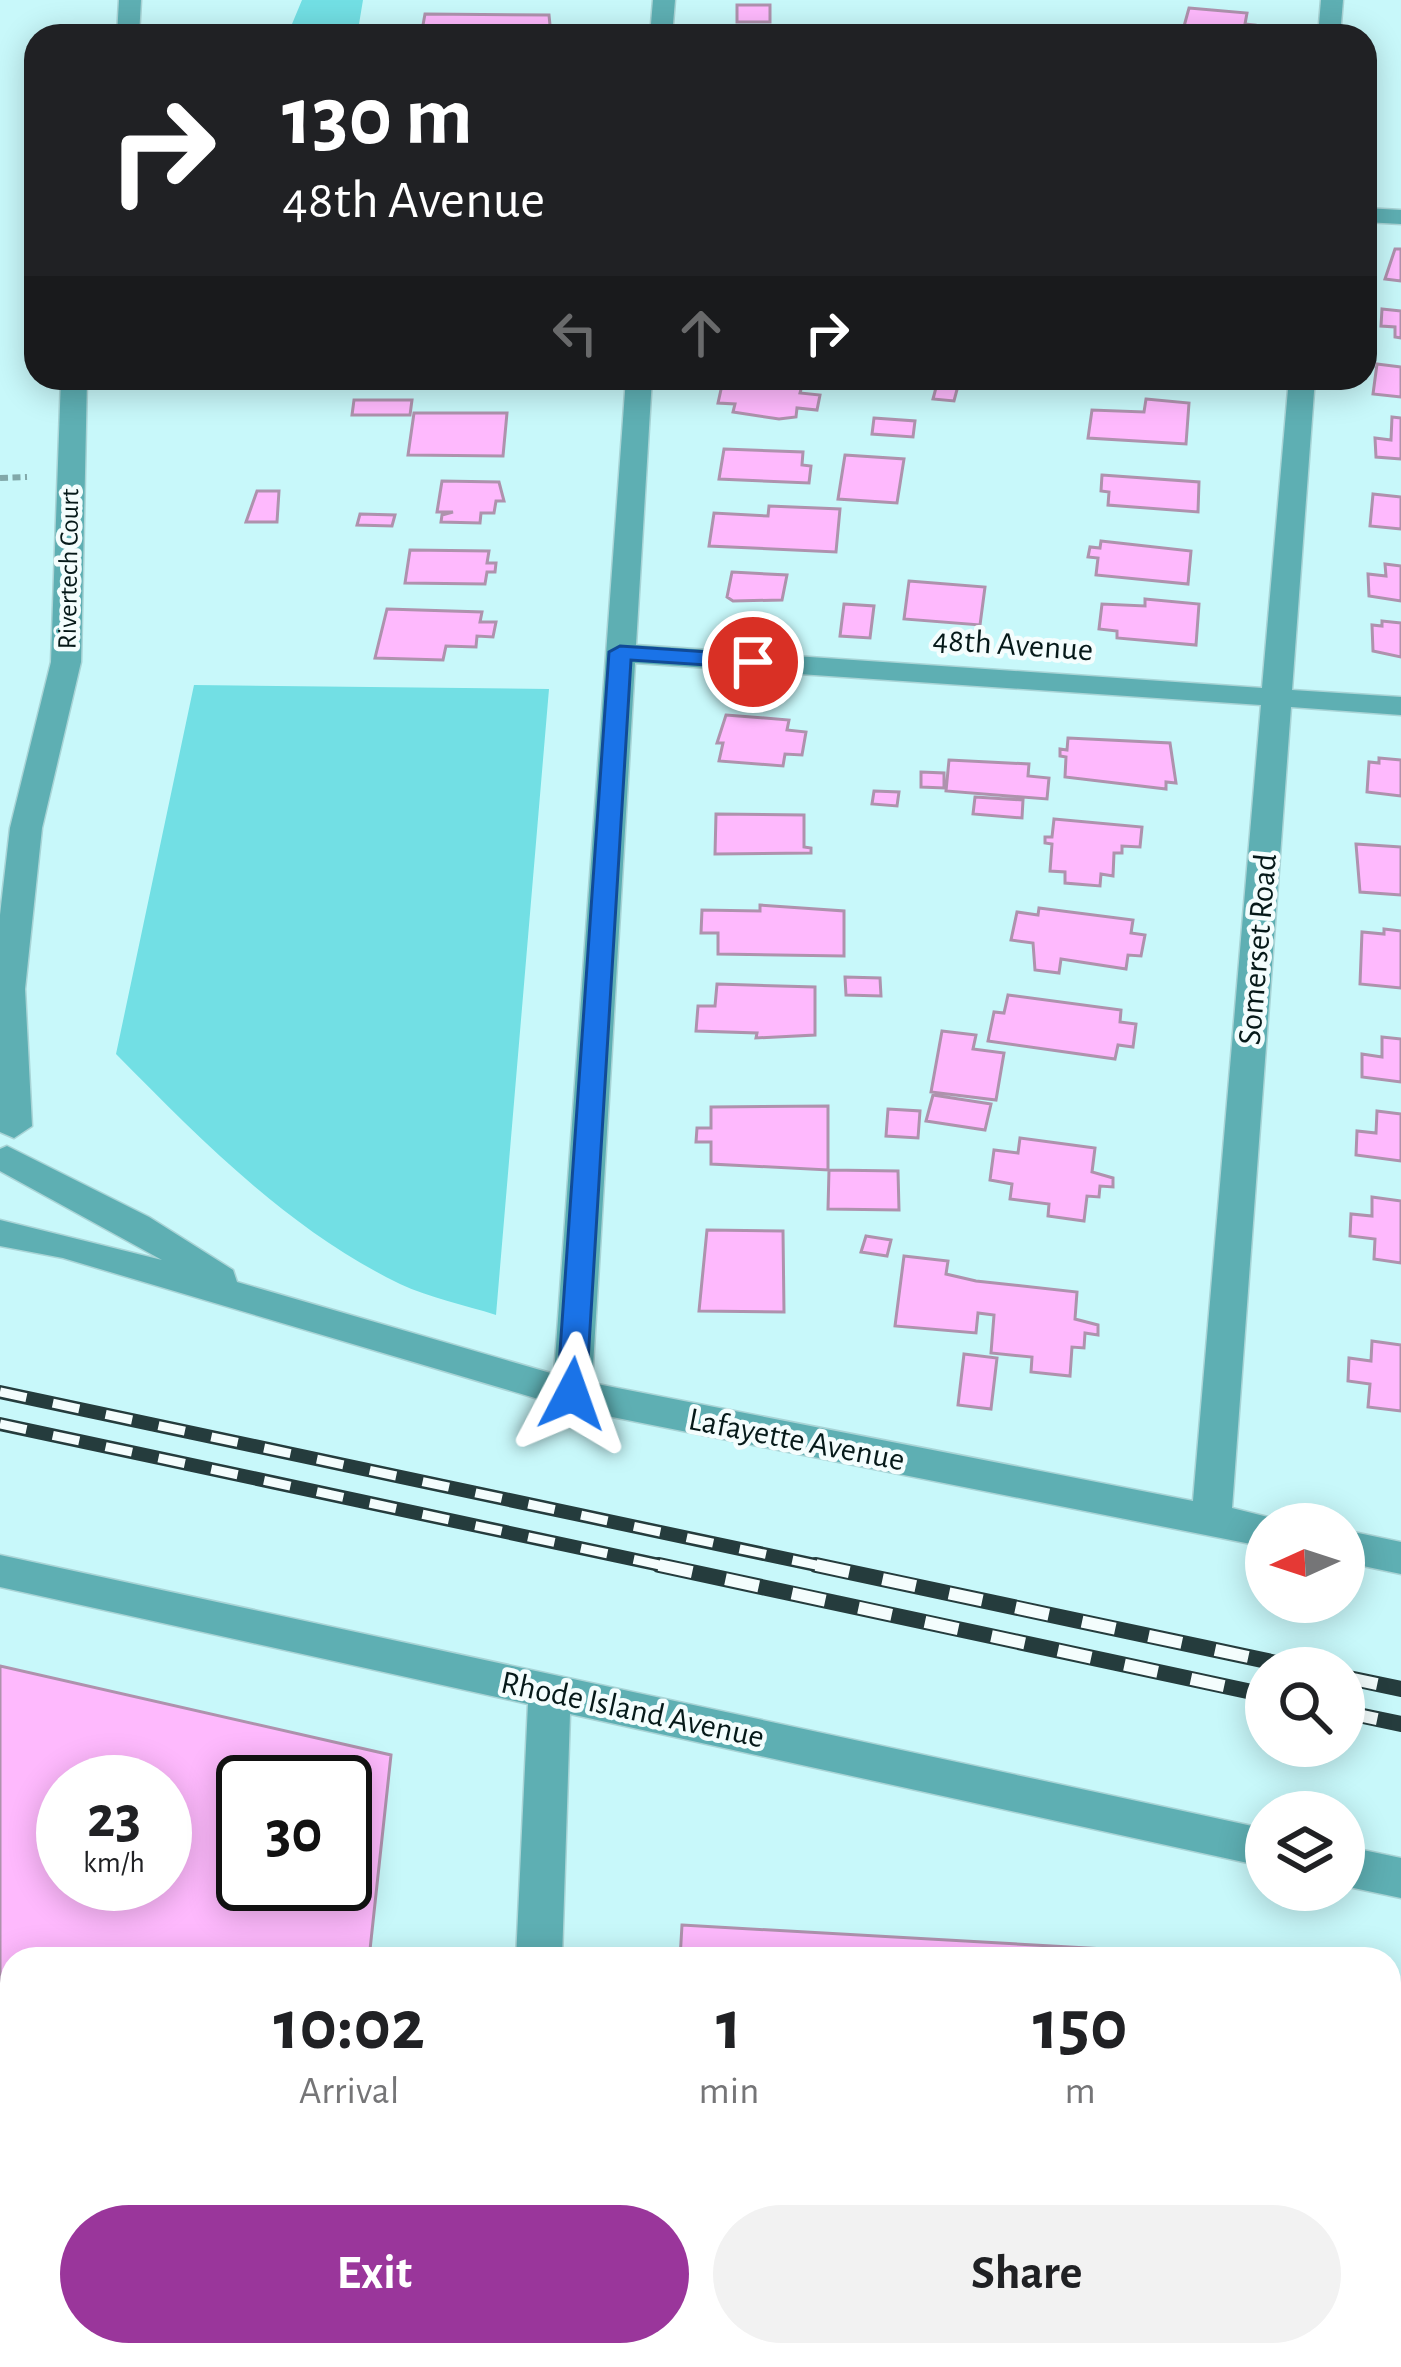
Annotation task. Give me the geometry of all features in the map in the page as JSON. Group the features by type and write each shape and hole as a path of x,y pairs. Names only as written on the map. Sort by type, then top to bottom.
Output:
{"street":[{"name":"Rivertech Court","path":"5,1138 8,989 26,828 66,662 74,390"},
{"path":"572,1394 638,390"},
{"name":"Somerset Road","path":"1211,1520 1301,390"},
{"name":"48th Avenue","path":"620,652 1401,706"},
{"name":"Rivertech Court","path":"0,880 26,828"},
{"name":"Lafayette Avenue","path":"5,1138 264,1307"},
{"name":"Lafayette Avenue","path":"0,1233 63,1245 572,1394 1245,1527"},
{"path":"1365,1550 1401,1558"},
{"name":"Rhode Island Avenue","path":"0,1571 1245,1843"},
{"path":"539,1947 550,1689"},
{"path":"1365,1870 1401,1878"}],"path":[{"path":"0,478 28,477"}],"shaded area":[{"path":"302,0 363,0 359,24 292,24"},
{"path":"194,685 549,689 496,1315 400,1284 321,1238 214,1151 116,1054"}],"building":[{"path":"737,5 770,5 770,22 737,22"},
{"path":"1189,8 1247,13 1245,24 1185,24"},
{"path":"425,14 549,15 550,24 423,24"},
{"path":"1395,249 1401,249 1401,281 1385,279"},
{"path":"1382,309 1401,311 1401,338 1395,337 1395,327 1381,326"},
{"path":"1377,364 1401,367 1401,397 1373,394"},
{"path":"721,390 801,390 820,395 817,410 797,408 796,417 779,419 733,412 735,404 718,403"},
{"path":"935,390 957,390 954,401 933,399"},
{"path":"1146,399 1189,403 1186,444 1088,438 1092,410 1144,412"},
{"path":"354,400 412,400 410,415 352,415"},
{"path":"414,413 507,413 503,456 408,455"},
{"path":"1392,417 1401,418 1401,459 1376,457 1375,438 1391,440"},
{"path":"874,418 915,421 913,437 872,434"},
{"path":"724,449 803,452 802,465 811,466 809,483 719,479"},
{"path":"845,455 904,459 897,503 838,499"},
{"path":"1102,475 1199,482 1198,512 1108,505 1109,492 1101,491"},
{"path":"442,481 499,482 504,501 496,501 494,513 481,513 480,523 441,522 442,515 453,512 437,512"},
{"path":"257,491 279,491 277,522 246,522"},
{"path":"1373,494 1401,497 1401,529 1370,526"},
{"path":"769,506 840,509 836,552 709,546 714,513 768,516"},
{"path":"360,514 395,515 392,526 357,525"},
{"path":"1101,541 1191,551 1188,584 1096,575 1098,558 1088,557 1090,547 1100,548"},
{"path":"410,550 489,551 487,563 496,563 495,572 487,572 485,584 405,583"},
{"path":"1385,564 1401,566 1401,601 1369,596 1368,574 1386,576"},
{"path":"732,572 787,575 782,600 733,601 727,597"},
{"path":"909,581 985,587 980,625 904,619"},
{"path":"1145,599 1199,604 1196,645 1117,638 1117,631 1099,629 1102,604 1145,606"},
{"path":"844,604 874,606 870,638 840,636"},
{"path":"387,609 482,612 480,622 496,622 493,637 477,636 476,647 446,646 443,660 375,658"},
{"path":"1382,621 1401,623 1401,657 1373,651 1372,625 1382,626"},
{"path":"726,715 789,720 787,730 806,732 802,755 785,754 783,766 719,761 723,743 717,743"},
{"path":"1068,738 1170,743 1176,783 1166,782 1166,789 1065,777 1066,757 1060,756 1060,749 1067,750"},
{"path":"1379,758 1401,760 1401,796 1367,792 1369,762 1379,763"},
{"path":"949,760 1029,764 1028,776 1049,778 1047,799 946,791"},
{"path":"921,772 944,773 944,788 921,787"},
{"path":"874,791 899,792 897,806 872,804"},
{"path":"975,797 1023,800 1022,818 973,814"},
{"path":"716,814 804,815 804,847 811,848 811,853 715,854"},
{"path":"1054,819 1142,827 1140,847 1122,846 1122,853 1114,853 1113,876 1101,874 1100,886 1065,883 1065,872 1050,871 1052,844 1045,843 1045,837 1052,837"},
{"path":"1356,844 1401,847 1401,895 1360,892"},
{"path":"760,905 844,911 844,956 718,954 718,933 701,933 702,910 760,911"},
{"path":"1039,908 1133,920 1131,933 1145,935 1141,956 1128,955 1126,969 1061,959 1059,973 1035,970 1033,943 1011,940 1017,912 1038,915"},
{"path":"1384,929 1401,931 1401,988 1360,984 1362,932 1384,934"},
{"path":"845,977 880,978 881,996 846,995"},
{"path":"717,984 815,987 815,1035 756,1038 757,1033 696,1031 698,1006 715,1006"},
{"path":"1008,995 1121,1010 1120,1022 1136,1024 1133,1047 1118,1045 1115,1059 988,1041 994,1012 1004,1013"},
{"path":"942,1031 976,1035 973,1049 1004,1053 996,1100 931,1092"},
{"path":"1382,1037 1401,1039 1401,1082 1362,1077 1362,1054 1382,1057"},
{"path":"933,1095 991,1104 985,1130 926,1121"},
{"path":"828,1106 828,1170 711,1164 711,1142 696,1142 697,1128 711,1128 711,1107"},
{"path":"888,1109 920,1111 918,1138 886,1136"},
{"path":"1377,1111 1401,1114 1401,1161 1356,1155 1357,1131 1376,1133"},
{"path":"1020,1138 1095,1148 1092,1172 1113,1178 1113,1187 1100,1186 1099,1197 1087,1196 1084,1221 1048,1216 1049,1204 1010,1199 1012,1184 990,1180 994,1150 1018,1153"},
{"path":"829,1170 898,1171 899,1210 828,1209"},
{"path":"1372,1197 1401,1201 1401,1263 1374,1259 1375,1239 1350,1236 1351,1214 1372,1216"},
{"path":"707,1230 783,1231 784,1312 699,1311"},
{"path":"866,1236 891,1240 887,1256 861,1252"},
{"path":"904,1256 948,1261 946,1274 976,1281 1077,1292 1075,1319 1098,1325 1098,1335 1085,1333 1084,1348 1072,1347 1070,1376 1031,1372 1032,1357 991,1353 994,1315 978,1313 976,1333 895,1326"},
{"path":"1372,1341 1401,1345 1401,1411 1368,1407 1370,1384 1348,1381 1349,1358 1371,1361"},
{"path":"964,1354 997,1358 991,1409 958,1405"},
{"path":"0,1666 391,1755 370,1947 0,1947"},
{"path":"682,1925 1071,1947 681,1947"}],"railway":[{"path":"0,1392 830,1568"},
{"path":"0,1424 674,1568"},
{"path":"659,1565 1245,1691"},
{"path":"816,1565 1245,1656"},
{"path":"1365,1681 1401,1689"},
{"path":"1365,1716 1401,1724"}],"route":[{"path":"572,1394 620,652 753,662"}]}
